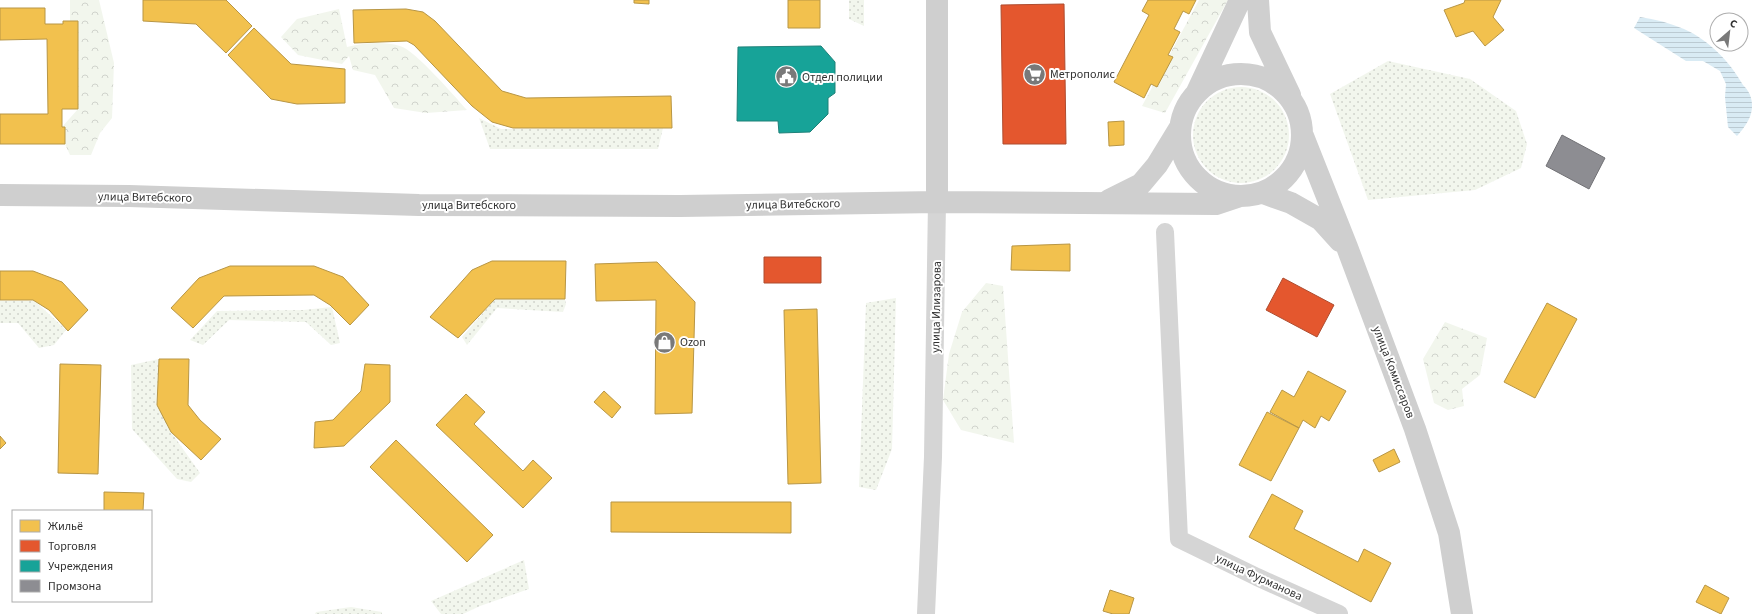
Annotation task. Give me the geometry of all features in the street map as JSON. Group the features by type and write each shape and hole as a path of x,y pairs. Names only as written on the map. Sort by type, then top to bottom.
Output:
{"street":[{"name":"улица Илизарова","path":"926,614 933,456 937,202 937,0"},
{"path":"1104,202 1141,184 1156,165 1179,129 1187,106 1197,92 1240,0"},
{"path":"1179,129 1180,149 1188,167 1201,182 1218,192 1237,197 1263,193 1279,184 1292,171 1300,154 1302,136 1300,119 1294,103 1260,32 1258,0"},
{"path":"1197,92 1212,81 1229,75 1248,74 1266,79 1282,89 1294,103"},
{"name":"улица Комиссаров","path":"1302,136 1347,247 1415,428 1449,533 1462,614"},
{"path":"1263,193 1291,203 1321,220 1347,247"},
{"name":"улица Витебского","path":"0,196 129,196 419,205 688,206 937,202 1216,204 1237,197"},
{"name":"улица Фурманова","path":"1166,232 1179,539 1257,577 1339,614"}],"green space":[{"path":"70,0 99,0 114,63 112,118 100,133 91,155 70,155 65,144 62,127 78,109 70,21"},
{"path":"849,0 864,0 864,26 849,19"},
{"path":"1199,0 1228,0 1165,113 1142,106"},
{"path":"339,9 347,47 380,43 393,44 407,49 435,75 467,110 426,113 394,108 375,75 353,70 349,56 342,64 298,55 281,37 297,19"},
{"path":"1388,61 1470,79 1516,111 1527,144 1521,168 1475,190 1368,200 1330,94"},
{"path":"1241,87 1259,90 1275,101 1286,117 1289,135 1286,153 1275,169 1259,180 1241,183 1223,180 1207,169 1196,153 1193,135 1196,117 1207,101 1223,90"},
{"path":"479,118 501,129 663,128 658,149 490,149"},
{"path":"986,283 1003,286 1014,443 961,430 943,400 949,354 962,312"},
{"path":"896,298 892,449 876,490 859,487 866,303"},
{"path":"495,299 565,299 566,304 563,312 497,308 467,345 462,337"},
{"path":"0,301 35,301 66,330 54,345 39,348 18,323 0,323"},
{"path":"332,307 340,343 331,345 306,322 229,320 203,345 190,340 217,311 303,310"},
{"path":"1445,322 1487,338 1480,375 1462,389 1464,406 1448,410 1434,403 1423,359"},
{"path":"159,359 157,405 171,432 200,473 191,482 177,479 132,429 131,365"},
{"path":"524,560 529,589 480,606 463,614 441,614 431,601"},
{"path":"351,607 382,612 382,614 315,614 316,612"}],"shaded area":[{"path":"1640,17 1668,23 1684,29 1702,39 1709,44 1709,52 1718,52 1732,68 1749,92 1752,103 1751,114 1744,128 1737,136 1728,127 1725,97 1726,84 1720,71 1703,61 1686,61 1634,28"}],"building: Жильё":[{"path":"143,0 226,0 252,26 226,53 196,24 143,21"},
{"path":"634,0 649,0 649,4 634,3"},
{"path":"788,0 820,0 820,28 788,28"},
{"path":"1148,0 1196,0 1189,14 1183,11 1174,29 1180,32 1168,55 1173,57 1157,87 1151,84 1144,98 1114,82 1149,15 1142,11"},
{"path":"1465,0 1501,0 1493,17 1504,30 1485,46 1473,31 1456,37 1444,10 1464,3"},
{"path":"0,8 45,8 45,24 63,24 63,21 78,21 78,109 62,109 62,127 65,127 65,144 0,144 0,114 48,114 47,39 0,40"},
{"path":"406,9 423,12 435,21 502,91 526,98 671,96 672,128 513,128 492,122 472,106 414,45 407,41 354,43 353,10"},
{"path":"254,28 291,64 345,69 345,103 297,104 271,99 228,55"},
{"path":"1124,121 1124,145 1109,146 1108,122"},
{"path":"1070,244 1070,271 1011,270 1012,246"},
{"path":"492,261 566,261 565,299 495,299 458,338 430,317 472,270"},
{"path":"657,262 695,302 692,413 655,414 656,300 596,301 595,264"},
{"path":"230,266 314,266 343,277 369,305 350,325 330,305 314,295 224,296 193,328 171,308 199,278"},
{"path":"0,271 33,271 62,282 88,310 68,331 49,310 33,300 0,300"},
{"path":"1547,303 1577,319 1535,398 1504,382"},
{"path":"817,309 821,483 788,484 784,310"},
{"path":"159,359 189,359 188,405 200,420 221,439 201,460 171,432 157,405"},
{"path":"60,364 101,365 98,474 58,473"},
{"path":"365,364 390,365 390,402 344,446 314,448 315,422 333,420 361,391"},
{"path":"1308,371 1346,391 1329,421 1321,416 1315,428 1303,420 1299,428 1270,412 1282,390 1294,397"},
{"path":"604,391 621,407 612,418 594,402"},
{"path":"466,394 485,412 474,424 523,471 533,460 552,478 523,508 436,425"},
{"path":"1267,412 1299,428 1271,481 1239,465"},
{"path":"0,436 6,443 0,449"},
{"path":"396,440 493,535 467,562 370,467"},
{"path":"1394,449 1400,462 1379,472 1373,460"},
{"path":"104,492 144,493 143,510 104,510"},
{"path":"1272,494 1303,511 1294,529 1358,562 1364,549 1391,563 1371,602 1249,537"},
{"path":"611,502 791,502 791,533 611,532"},
{"path":"1705,585 1729,598 1721,614 1696,602"},
{"path":"1110,590 1134,598 1129,614 1113,614 1103,611"}],"building: Торговля":[{"name":"Метрополис","path":"1064,4 1066,144 1003,144 1001,5"},
{"path":"764,257 821,257 821,283 764,283"},
{"path":"1283,278 1334,305 1317,337 1266,310"}],"building: Учреждения":[{"name":"Отдел полиции","path":"821,46 835,62 835,93 828,98 828,114 810,132 779,133 778,121 737,121 738,47"}],"building: Промзона":[{"path":"1562,135 1605,158 1589,189 1546,166"}],"place":[{"name":"Метрополис","path":"1034,74"},
{"name":"Отдел полиции","path":"786,77"},
{"name":"Ozon","path":"665,342"}]}
